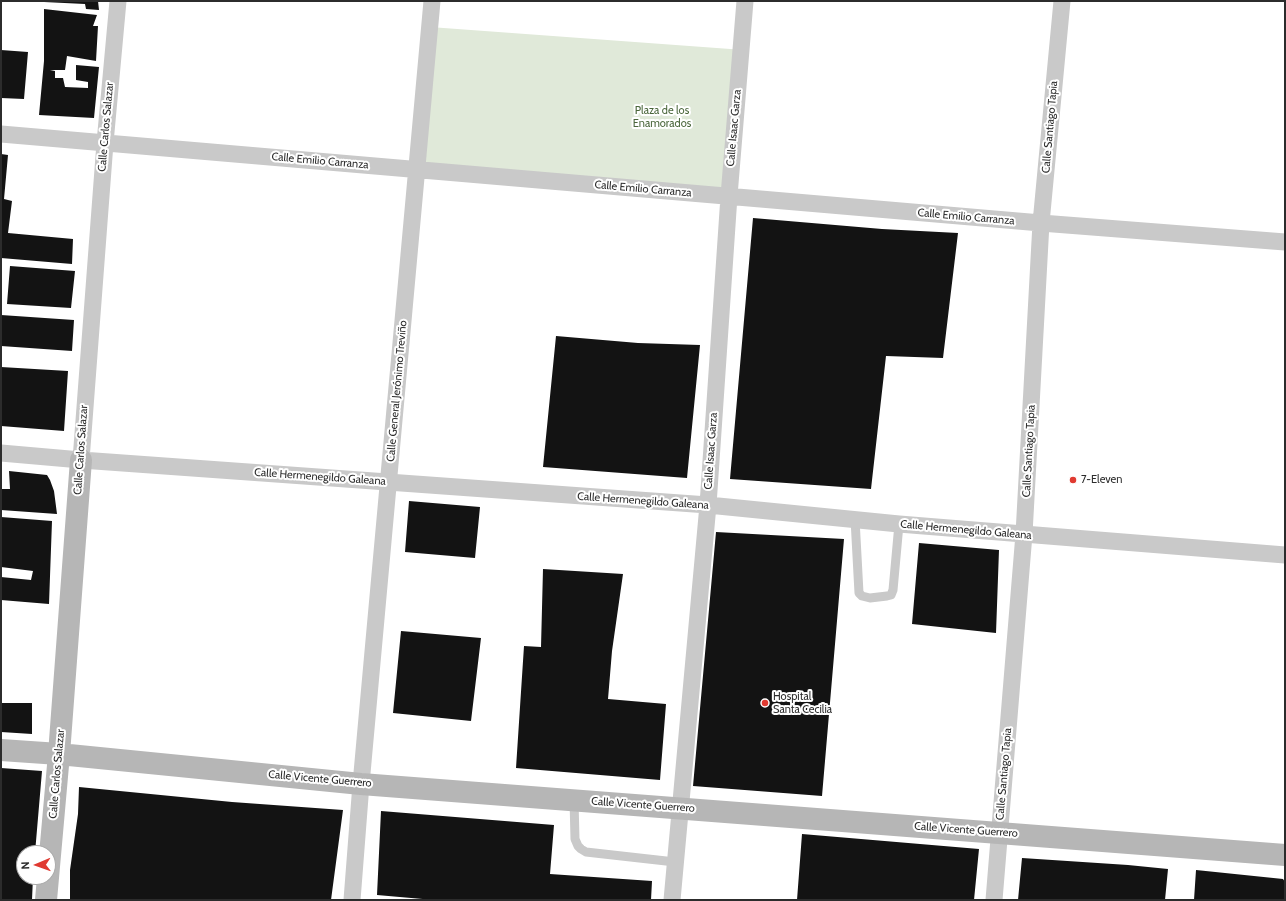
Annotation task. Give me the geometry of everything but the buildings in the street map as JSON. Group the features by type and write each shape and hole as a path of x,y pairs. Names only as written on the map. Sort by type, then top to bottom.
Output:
{"street":[{"name":"Calle Carlos Salazar","path":"46,900 59,754 105,142 118,1"},
{"name":"Calle General Jerónimo Treviño","path":"352,900 361,784 432,1"},
{"name":"Calle Isaac Garza","path":"672,900 708,506 728,196 745,1"},
{"name":"Calle Santiago Tapia","path":"994,900 1024,534 1041,223 1062,1"},
{"name":"Calle Emilio Carranza","path":"1,134 1041,223 1285,242"},
{"name":"Calle Hermenegildo Galeana","path":"1,453 708,506 899,524 1285,555"},
{"name":"Calle Vicente Guerrero","path":"1,750 59,754 361,784 1285,855"}],"lane":[{"path":"854,519 859,593 862,596 870,598 879,598 891,595 893,590 899,524"},
{"path":"574,800 576,839 581,850 586,852 675,862"}],"green space":[{"name":"Plaza de los Enamorados","path":"430,27 744,50 729,196 416,169"}],"place":[{"name":"7-Eleven","path":"1073,480"},
{"name":"Hospital Santa Cecilia","path":"765,703"}]}
